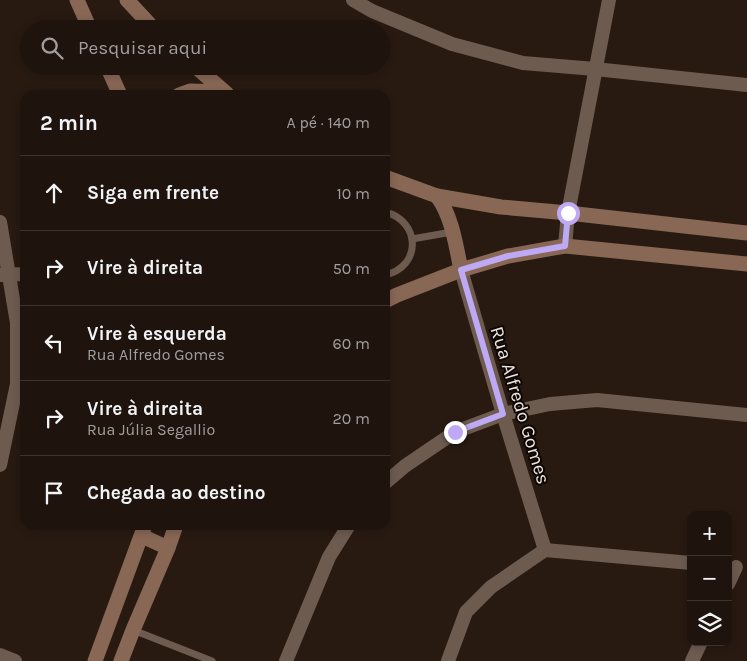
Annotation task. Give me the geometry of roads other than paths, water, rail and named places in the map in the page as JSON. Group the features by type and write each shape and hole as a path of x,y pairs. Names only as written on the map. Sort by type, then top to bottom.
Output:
{"street":[{"path":"77,0 86,20"},
{"path":"127,0 146,20"},
{"path":"353,0 372,11 452,44 523,64 595,69 747,85"},
{"path":"565,246 568,213 609,0"},
{"path":"111,75 118,90"},
{"path":"204,75 221,90"},
{"path":"390,179 436,196 501,207 747,233"},
{"path":"436,196 443,204 461,270"},
{"path":"0,222 5,275 17,323 16,384 0,465"},
{"path":"390,298 461,270 508,256 565,246 747,264"},
{"name":"Rua Alfredo Gomes","path":"461,270 545,550"},
{"path":"5,275 20,274"},
{"path":"390,479 405,466 455,432 503,414 550,404 597,400 747,415"},
{"path":"121,661 174,530"},
{"path":"286,661 329,557 345,530"},
{"path":"95,661 144,531 168,548"},
{"path":"448,661 466,612 491,587 545,550 687,563"},
{"path":"692,661 699,646"},
{"path":"0,655 15,661"}],"lane":[{"path":"390,214 401,219 410,232 412,239 410,255 406,262 401,268 390,274"},
{"path":"412,239 452,232"},
{"path":"133,630 212,661"}]}
